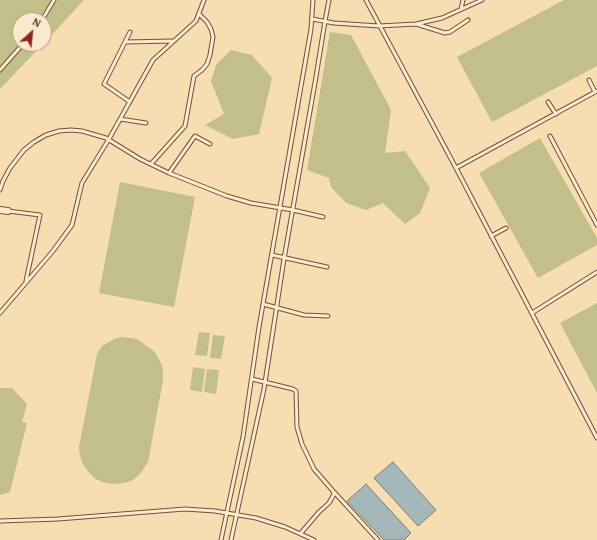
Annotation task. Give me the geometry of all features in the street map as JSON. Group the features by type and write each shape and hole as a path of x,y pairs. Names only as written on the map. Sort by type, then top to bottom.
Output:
{"street":[{"path":"0,210 8,211"}],"lane":[{"path":"47,12 54,0"},
{"path":"0,313 53,251 72,225 82,183 109,140 153,60 196,21 204,0"},
{"path":"221,540 243,436 263,304 312,19 313,0"},
{"path":"231,540 265,383 284,259 329,0"},
{"path":"366,0 492,236 597,438"},
{"path":"461,9 463,0"},
{"path":"312,19 379,26 416,24 442,18 482,0"},
{"path":"150,164 185,126 194,76 207,64 210,55 213,38 211,29 207,22 198,14"},
{"path":"416,24 445,33 450,32 468,20"},
{"path":"130,32 104,84 130,102"},
{"path":"125,42 174,41"},
{"path":"0,70 16,52"},
{"path":"456,168 596,91 589,80"},
{"path":"548,102 556,114"},
{"path":"120,119 146,123"},
{"path":"0,190 3,181 24,150 46,135 59,131 77,130 94,134 109,140 150,164 227,196 251,203 323,216"},
{"path":"169,173 195,136 210,144"},
{"path":"550,136 597,226"},
{"path":"8,211 40,215 26,282"},
{"path":"492,236 506,228"},
{"path":"272,255 284,259 327,267"},
{"path":"532,313 597,272"},
{"path":"263,304 304,315 328,316"},
{"path":"252,380 294,389 296,391 297,427 302,444 314,469 378,540"},
{"path":"301,533 332,499 334,494 333,491"},
{"path":"0,521 58,519 185,509 227,512 256,518 301,533 314,540"}],"shaded area":[{"path":"0,0 84,0 52,34 52,12 12,12 12,52 35,52 0,89"},
{"path":"564,0 597,0 597,66 492,122 457,57"},
{"path":"330,32 351,35 391,110 385,153 405,151 430,188 420,213 405,224 383,203 366,210 346,203 331,187 329,178 307,170"},
{"path":"231,50 252,55 272,78 259,134 233,139 205,125 224,114 211,81 216,65"},
{"path":"540,138 597,238 597,245 538,278 479,173"},
{"path":"120,182 195,197 174,307 99,293"},
{"path":"597,303 597,393 560,323"},
{"path":"199,332 210,333 207,356 195,355"},
{"path":"213,335 225,336 221,359 210,358"},
{"path":"123,337 137,339 155,352 162,365 163,380 148,462 140,474 133,480 125,483 112,484 102,482 94,478 84,466 80,456 79,447 97,354 102,346 116,338"},
{"path":"193,367 205,369 202,392 190,390"},
{"path":"207,369 219,370 216,394 204,392"},
{"path":"0,388 12,388 27,404 22,422 27,423 10,492 0,495"},
{"path":"393,462 436,510 418,526 374,478"},
{"path":"366,484 411,533 404,540 384,540 347,501"}]}
